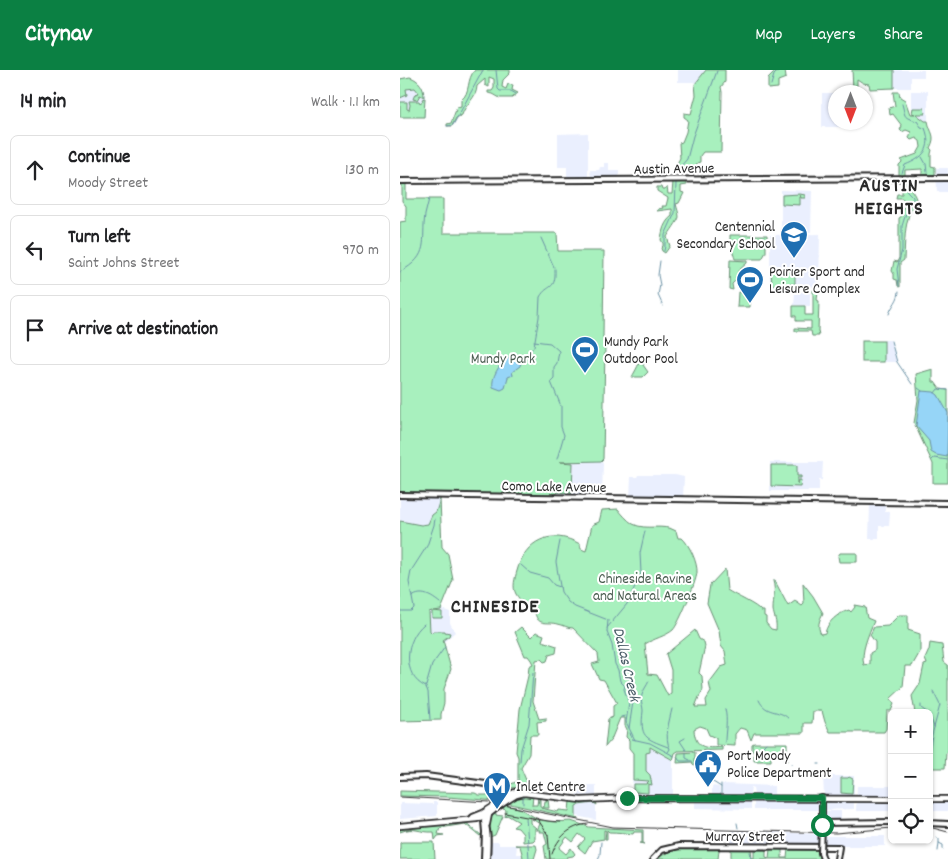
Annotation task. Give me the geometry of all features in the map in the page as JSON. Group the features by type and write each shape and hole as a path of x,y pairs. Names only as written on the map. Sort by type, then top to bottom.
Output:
{"main road":[{"name":"Austin Avenue","path":"400,181 948,178"},
{"name":"Como Lake Avenue","path":"400,496 682,502 948,503"},
{"path":"400,777 426,776 499,786 509,797"},
{"path":"400,825 482,816 509,797 524,793 575,799 888,799"},
{"path":"822,798 823,859"},
{"path":"933,799 948,799"},
{"path":"482,816 487,859"},
{"path":"482,816 486,832 487,859"},
{"path":"822,824 888,822"},
{"path":"933,823 948,824"},
{"name":"Murray Street","path":"654,859 657,854 666,848 682,846 838,847 837,859"}],"shaded area":[{"path":"678,70 706,70 697,83 678,82"},
{"path":"894,70 924,70 924,77 911,77 911,88 894,88"},
{"path":"400,78 410,78 418,81 422,86 425,94 425,117 400,117"},
{"path":"911,91 928,91 928,121 925,121 917,114 911,114"},
{"path":"822,93 828,93 828,127 822,127"},
{"path":"588,133 588,178 567,179 567,167 558,167 558,134"},
{"path":"604,163 609,163 609,170 619,170 619,179 591,178 590,170 599,170 600,167 604,167"},
{"path":"936,168 948,168 948,192 937,192"},
{"path":"781,190 812,191 811,232 781,232"},
{"name":"Centennial Secondary School","path":"820,234 819,287 770,287 770,235"},
{"path":"795,292 810,292 810,306 794,305"},
{"path":"884,340 890,340 897,362 884,362"},
{"path":"553,460 601,461 603,463 602,497 552,497"},
{"path":"770,462 823,462 822,480 819,480 819,491 770,491"},
{"path":"638,475 675,475 684,477 683,498 630,497 631,477 637,477"},
{"path":"400,499 439,499 438,526 400,526"},
{"path":"870,504 885,504 885,512 890,512 889,526 879,526 879,539 869,539"},
{"path":"439,608 450,612 450,623 455,632 444,642 442,640 438,641 438,667 421,609"},
{"path":"650,747 673,760 673,794 632,794 633,752 650,751"},
{"path":"823,776 854,776 854,796 824,796"},
{"path":"722,784 774,786 774,796 754,795 753,788 751,787 750,795 712,795 712,786 719,787 720,794 722,794"},
{"path":"577,785 596,785 596,796 577,795"},
{"path":"857,786 888,786 888,811 856,811"},
{"path":"695,800 751,800 751,809 695,808"},
{"path":"754,800 819,801 819,810 754,810"},
{"path":"824,800 854,801 854,809 824,810"},
{"path":"580,801 596,802 596,820 576,816 576,806 581,804"},
{"path":"433,802 437,802 437,816 400,819 400,803 433,804"},
{"path":"933,802 948,802 948,811 933,811"},
{"path":"823,811 841,811 841,821 825,821"},
{"path":"731,831 820,834 820,845 731,845"},
{"path":"823,836 885,836 885,846 823,846"},
{"path":"489,842 499,842 499,845 517,845 516,854 522,854 521,859 488,859"}],"green space":[{"path":"475,70 510,70 510,73 503,80 502,87 506,89 508,84 513,85 512,90 518,93 512,98 500,98 488,93 488,91 492,91 494,88 494,79 489,77 489,87 485,85 485,79 477,86 475,94 462,115 456,118 452,126 447,126 447,124 451,123 457,107 461,106 461,100 466,94 470,78"},
{"path":"706,70 725,70 725,82 721,87 721,152 703,152 696,168 691,171 680,171 675,167 680,158 679,143 682,142 686,132 688,120 684,117 684,113 691,114 696,95 695,84"},
{"path":"777,70 785,70 786,78 778,81 778,88 768,89 768,79"},
{"path":"852,70 894,70 894,88 873,89 873,85 863,83 857,79 857,85 853,85"},
{"path":"410,77 420,84 424,97 420,95 417,100 413,99 415,94 419,93 415,88 406,89 407,95 400,98 400,79"},
{"path":"893,92 899,92 900,97 905,100 910,114 915,114 912,113 913,108 924,108 925,114 916,114 925,121 928,121 932,134 933,140 930,148 932,150 931,166 935,167 935,176 922,176 922,169 905,170 905,176 899,176 901,160 917,154 921,147 920,141 916,138 911,140 909,138 911,132 906,130 902,132 900,130 902,126 893,114 890,115 889,108 895,106"},
{"path":"425,98 424,117 400,117 400,102 407,102 407,109 409,110 409,101 419,101 420,103"},
{"path":"902,181 912,181 912,185 908,186 915,196 917,209 911,209 907,222 904,260 900,263 900,287 897,280 894,279 892,271 894,261 897,262 899,258 899,218 902,216 903,208 907,204 902,198 896,198 897,194 902,194"},
{"path":"673,182 687,182 687,185 681,186 681,192 684,193 679,203 676,204 679,217 667,237 670,246 665,253 661,248 663,243 661,237 665,224 672,216 672,209 657,211 663,208 662,206 666,206 668,198 657,191 657,187 665,190 667,187 668,194 672,194"},
{"name":"Mundy Park","path":"406,183 406,199 443,199 443,233 557,233 558,251 604,251 603,338 607,345 605,346 603,459 601,461 560,462 573,463 572,493 557,492 557,494 552,494 552,497 400,495 400,222 406,221 406,206 402,201 402,184"},
{"path":"800,194 805,195 805,198 801,198 800,195 800,205 782,204 782,195"},
{"path":"730,235 767,235 767,242 765,240 760,241 766,246 766,252 762,259 735,259 733,245 738,241 730,242"},
{"path":"730,260 747,261 738,271 740,276 732,284 733,290 729,289"},
{"path":"771,271 795,271 795,284 772,285"},
{"path":"813,290 818,290 819,336 812,336 811,331 795,331 795,328 811,329 811,321 796,321 796,316 793,316 793,306 805,306 805,315 813,315"},
{"path":"738,292 750,293 750,307 737,307"},
{"path":"862,341 884,341 884,362 862,362"},
{"path":"641,355 649,358 643,365 648,372 643,377 632,377 639,363"},
{"path":"933,369 933,382 940,389 948,390 948,483 933,483 933,464 914,423 918,400 916,374"},
{"path":"771,465 797,465 797,476 801,476 801,478 797,478 797,484 798,480 801,480 800,487 771,486"},
{"path":"440,499 442,547 448,554 453,580 441,610 433,611 442,612 442,618 432,618 432,611 429,612 430,631 432,633 433,631 445,631 450,633 443,640 451,669 444,689 441,720 400,721 400,521 421,525 428,524 432,515 436,512"},
{"name":"Chineside Ravine and Natural Areas","path":"618,509 629,521 638,526 666,528 676,531 678,538 682,538 692,554 697,573 694,585 676,626 670,632 645,644 648,674 657,675 668,696 671,694 671,670 666,654 695,630 705,646 699,673 702,676 703,690 695,707 707,707 706,700 711,692 709,683 721,667 727,665 719,631 707,603 710,585 725,569 727,590 764,611 766,623 771,629 776,630 773,610 773,581 775,581 788,606 795,601 802,606 804,604 803,583 823,613 819,624 821,634 825,633 828,625 834,618 849,610 851,612 855,607 854,605 865,607 867,618 874,621 864,649 864,665 870,664 870,653 875,650 875,642 870,635 874,627 888,626 899,615 908,615 908,630 920,634 920,652 912,666 905,666 903,687 890,699 894,704 892,709 887,711 886,729 884,732 830,732 822,711 813,711 812,723 804,723 804,733 754,733 751,740 747,730 740,728 735,734 735,746 716,745 716,738 709,735 706,728 700,726 694,729 696,740 699,744 711,748 722,747 722,750 678,751 675,753 673,760 650,747 650,752 646,753 646,771 650,775 652,785 648,784 648,793 633,792 633,784 646,784 649,781 633,780 633,753 629,748 629,740 626,737 625,718 620,718 611,740 605,747 608,719 613,717 613,706 617,703 604,680 599,679 592,664 599,662 598,654 573,628 560,624 544,623 538,620 535,613 518,597 514,585 521,560 526,551 541,540 549,537 569,539 580,544 581,549 586,551 592,525 599,522 602,510"},
{"path":"840,553 857,553 857,562 839,562 838,556"},
{"path":"521,627 531,637 536,632 544,635 542,641 557,646 556,653 549,655 547,661 536,660 533,701 539,719 546,718 546,721 537,722 538,735 530,735 529,754 521,768 526,780 524,787 509,788 509,785 518,781 518,757 516,752 520,709 529,666 533,664 528,656 525,656 515,632"},
{"path":"930,643 942,645 944,662 948,665 948,751 946,753 945,768 933,768 933,709 914,709 912,696 920,684 924,665 927,664 925,659"},
{"path":"787,743 787,761 784,761 782,753 771,754 771,761 754,761 752,744"},
{"path":"695,752 695,762 713,764 713,772 704,772 703,767 692,764 693,762 677,763 678,753"},
{"path":"849,777 853,779 852,794 841,793 841,778"},
{"path":"501,789 504,790 505,795 498,801 400,796 400,791 475,793 479,795 495,795 498,798"},
{"path":"521,795 533,796 532,805 537,805 538,797 538,803 540,798 540,806 544,807 545,801 547,801 545,798 548,799 549,808 541,808 558,812 559,810 569,811 570,801 557,800 556,802 556,799 594,801 597,805 594,803 576,806 576,817 578,819 506,803"},
{"path":"505,805 519,808 536,818 530,817 530,823 536,828 533,841 523,842 523,834 518,828 513,827 519,822 507,815 505,817 506,810 503,809"},
{"path":"496,813 495,815 503,816 495,835 490,837 490,822 489,824 491,814"},
{"path":"532,819 554,822 571,821 589,827 643,830 643,843 645,844 640,843 642,843 642,832 634,832 633,834 609,832 607,830 607,839 605,839 606,831 604,830 604,839 592,841 585,853 578,847 585,839 579,834 573,842 567,837 559,848 566,854 571,848 575,854 573,856 567,857 567,859 546,859 544,846 547,844 544,832 537,830 540,824"},
{"path":"465,822 481,835 465,824 440,828 438,834 444,835 438,836 435,840 434,832 405,830 400,832 400,827"},
{"path":"434,842 435,859 400,859 400,843"},
{"path":"515,845 536,845 537,849 534,859 520,859 523,857 520,846"},
{"path":"697,848 722,849 719,850 718,859 658,859 679,850"},
{"path":"820,848 820,858 822,859 731,859 731,849 751,849 752,858 754,858 754,850 766,850 766,857 769,858 770,849 782,849 782,858 787,858 788,849"}],"water":[{"path":"523,356 526,358 512,372 513,375 508,377 505,388 501,390 493,387 494,376 501,364 509,358"},
{"path":"921,391 934,392 938,395 948,413 947,457 931,452 929,441 916,426"}],"waterway":[{"path":"447,126 453,125 483,70"},
{"path":"496,70 498,89 500,91 511,91 516,94"},
{"path":"771,85 774,75 779,70"},
{"path":"680,167 687,159 693,136 717,71"},
{"path":"902,104 907,117 917,121 921,127 925,128 928,142 925,152 917,159 905,165 902,173"},
{"path":"922,157 926,164 927,172"},
{"path":"664,251 665,235 675,213 676,183"},
{"path":"899,286 897,269 902,250 902,226 907,210 913,200 913,197 907,191 906,183"},
{"path":"400,272 416,260 423,247 425,215 429,199"},
{"path":"541,238 554,267"},
{"path":"660,261 658,295 663,306"},
{"path":"526,357 534,346 540,297 553,284 555,269"},
{"path":"889,314 899,291"},
{"path":"534,341 550,343 559,351 557,363 554,367 554,379 551,382 561,406 561,427 564,435 557,459"},
{"path":"891,341 897,362 912,384"},
{"path":"918,388 922,391"},
{"path":"935,393 938,389 948,390"},
{"path":"932,460 934,458 948,460"},
{"path":"400,611 411,611 414,608 409,582 411,571 427,546 435,519"},
{"path":"607,628 627,604 641,573 640,553 645,531"},
{"name":"Dallas Creek","path":"560,541 556,562 561,592 568,602 575,607 608,620 607,632 612,645 615,664 620,681 625,686 624,689 629,703 626,722 635,740"},
{"path":"521,565 530,573 548,578 554,585 560,587"},
{"path":"412,597 423,594 430,596 440,603"},
{"path":"424,624 413,639 408,657 412,675 426,687 428,692 430,719"},
{"path":"426,686 432,665 445,647"},
{"path":"520,762 521,749 529,724 533,673"},
{"path":"649,681 641,697 643,731 649,739 668,747"},
{"path":"933,691 940,705 933,731"},
{"path":"759,700 765,708 788,718"},
{"path":"629,728 633,702"},
{"path":"921,705 922,709"},
{"path":"668,752 670,749 667,740 668,729 672,709"},
{"path":"725,709 725,742"},
{"name":"Dallas Creek","path":"621,717 625,716"},
{"name":"Dallas Creek","path":"630,733 632,739 650,743 674,756"},
{"path":"685,738 680,741 686,750"},
{"path":"763,752 763,746 766,743"},
{"name":"Dallas Creek","path":"686,753 686,758 690,760"},
{"name":"Dallas Creek","path":"677,757 680,761 692,761"},
{"name":"Dallas Creek","path":"695,763 705,765 709,772"},
{"name":"Dallas Creek","path":"711,776 713,782 721,787"},
{"name":"Dallas Creek","path":"721,784 721,794"},
{"path":"523,797 523,804"},
{"path":"526,819 527,829"},
{"path":"737,823 738,828"},
{"path":"527,830 529,859"},
{"path":"936,837 939,839 939,843 943,845 943,849"},
{"path":"600,854 601,842"},
{"path":"938,851 939,843"},
{"path":"750,852 751,859"},
{"path":"598,859 600,855"}],"railway":[{"path":"400,797 489,802 613,827 836,833 888,828"},
{"path":"505,813 560,822"},
{"path":"537,818 548,835 550,859"},
{"path":"552,854 558,842 566,833 576,827 588,824"},
{"path":"933,828 948,832"}],"place":[{"name":"Centennial Secondary School","path":"794,259"},
{"name":"Poirier Sport and Leisure Complex","path":"750,304"},
{"name":"Mundy Park Outdoor Pool","path":"585,374"},
{"name":"Port Moody Police Department","path":"708,788"},
{"name":"Inlet Centre","path":"497,810"}],"district":[{"name":"AUSTIN HEIGHTS","path":"889,196"},
{"name":"CHINESIDE","path":"495,605"}],"route":[{"path":"627,798 822,798 822,825"}]}
